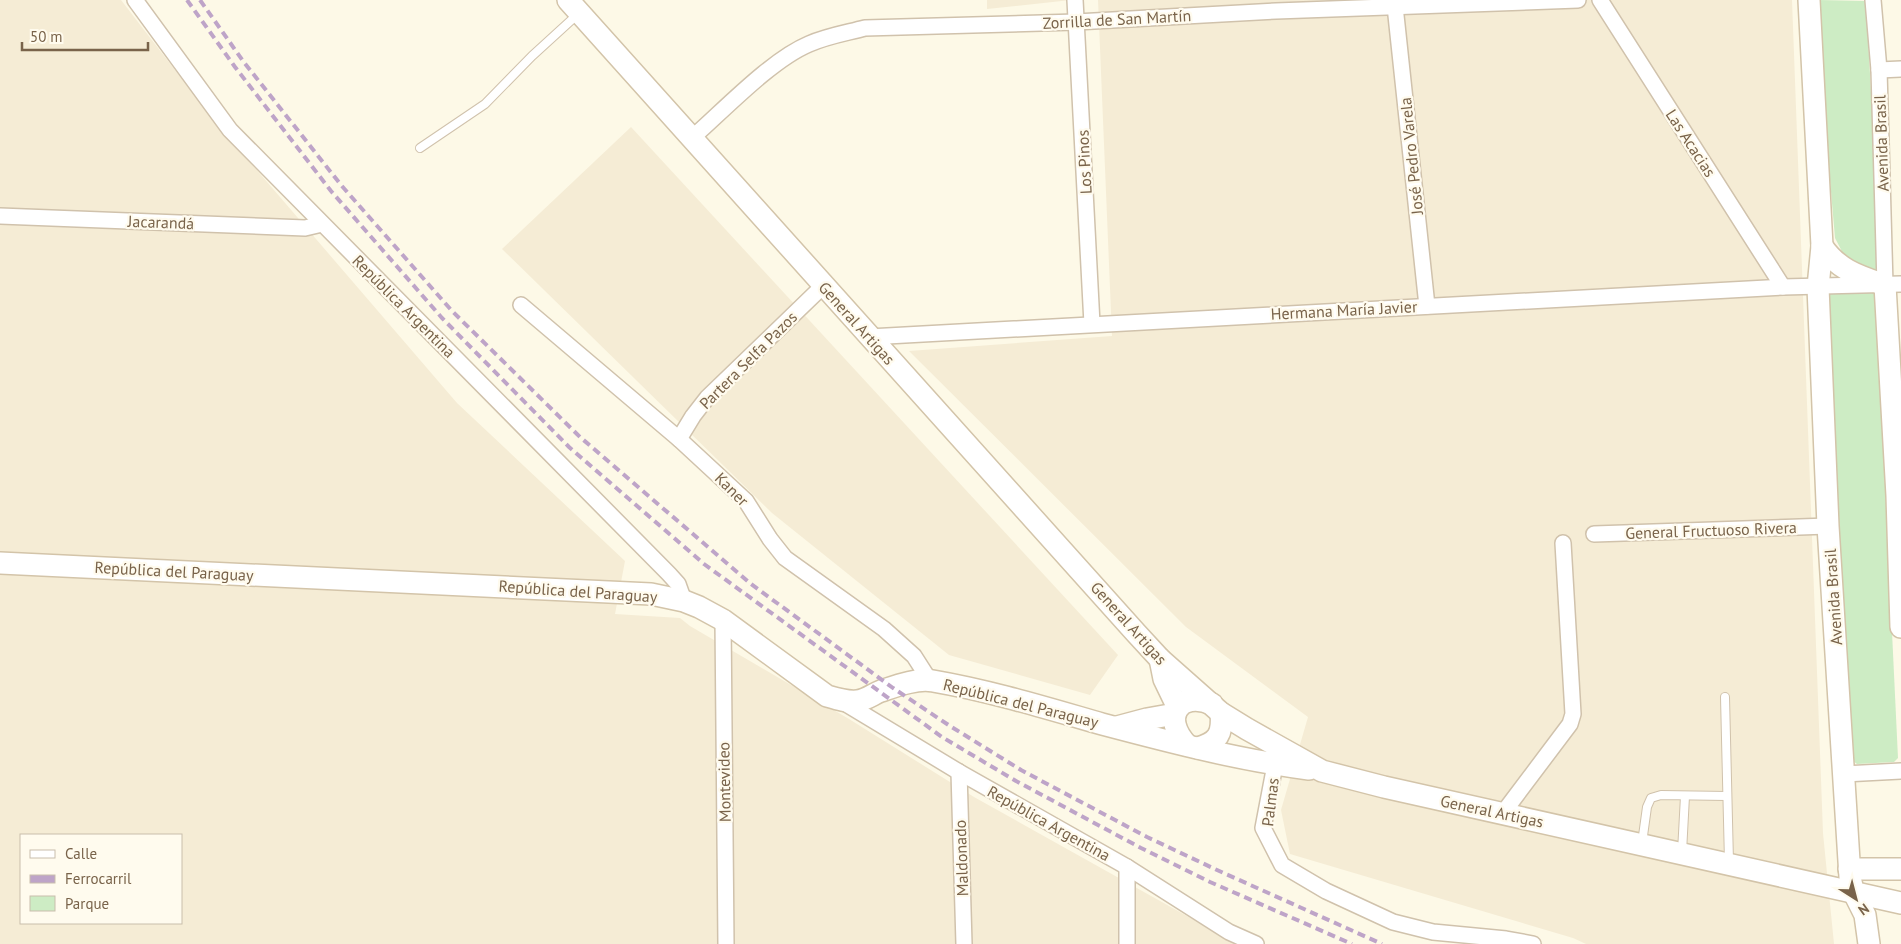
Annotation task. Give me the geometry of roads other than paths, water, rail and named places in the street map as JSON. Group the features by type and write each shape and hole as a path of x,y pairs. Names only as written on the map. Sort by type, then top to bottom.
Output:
{"street":[{"name":"República Argentina","path":"135,0 230,130 669,574 678,584 684,601"},
{"name":"Los Pinos","path":"1075,0 1092,324"},
{"name":"Zorrilla de San Martín","path":"692,138 756,80 784,58 808,44 865,28 1076,22 1276,5 1395,6 1578,0"},
{"name":"Las Acacias","path":"1600,0 1783,287"},
{"name":"Avenida Brasil","path":"1808,0 1822,246 1818,287 1828,526 1849,869 1853,891 1865,915 1869,944"},
{"name":"Avenida Brasil","path":"1873,0 1893,285 1901,626"},
{"name":"José Pedro Varela","path":"1395,6 1427,306"},
{"name":"General Artigas","path":"574,7 1162,669 1217,709 1322,771 1384,787 1901,903"},
{"path":"1879,70 1901,69"},
{"name":"Jacarandá","path":"0,216 305,228 322,224"},
{"path":"1822,246 1830,259 1843,268 1893,285"},
{"name":"Hermana María Javier","path":"869,337 1783,287 1893,285"},
{"name":"Partera Selfa Pazos","path":"679,439 707,398 823,286"},
{"name":"Kaner","path":"521,306 679,439 746,501 770,539 785,558 884,629 914,656 930,681"},
{"name":"General Fructuoso Rivera","path":"1594,534 1828,526"},
{"path":"1503,813 1570,724 1573,714 1563,543"},
{"name":"República del Paraguay","path":"0,563 628,592 658,596 684,601 723,620 827,696 842,701 858,701 913,682 930,681 1001,695 1116,728 1192,746 1275,764 1322,771"},
{"name":"Montevideo","path":"723,620 726,944"},
{"path":"1116,728 1177,711 1189,702 1202,700 1217,709 1222,725 1219,736 1210,745 1192,746 1178,736 1174,727 1177,711 1162,669"},
{"path":"1146,719 1154,707 1162,669"},
{"name":"República Argentina","path":"842,701 959,772 1127,867 1230,932 1256,944"},
{"name":"Palmas","path":"1275,764 1263,828 1282,865 1326,891 1393,922 1433,932 1506,939 1533,944"},
{"name":"Maldonado","path":"959,772 964,944"},
{"path":"1844,774 1901,772"},
{"path":"1127,867 1127,944"},
{"path":"1849,869 1901,868"}],"lane":[{"path":"420,148 485,104 532,56 574,7"},
{"path":"1725,697 1729,864"},
{"path":"1642,844 1647,807 1652,798 1661,795 1727,796"},
{"path":"1682,853 1685,796"}],"railway":[{"path":"187,0 235,67 331,191 442,318 569,447 704,564 942,737 1016,781 1141,848 1210,882 1352,944"},
{"path":"200,0 243,61 341,185 452,311 580,437 751,584 893,688 1021,770 1147,837 1382,944"}]}
